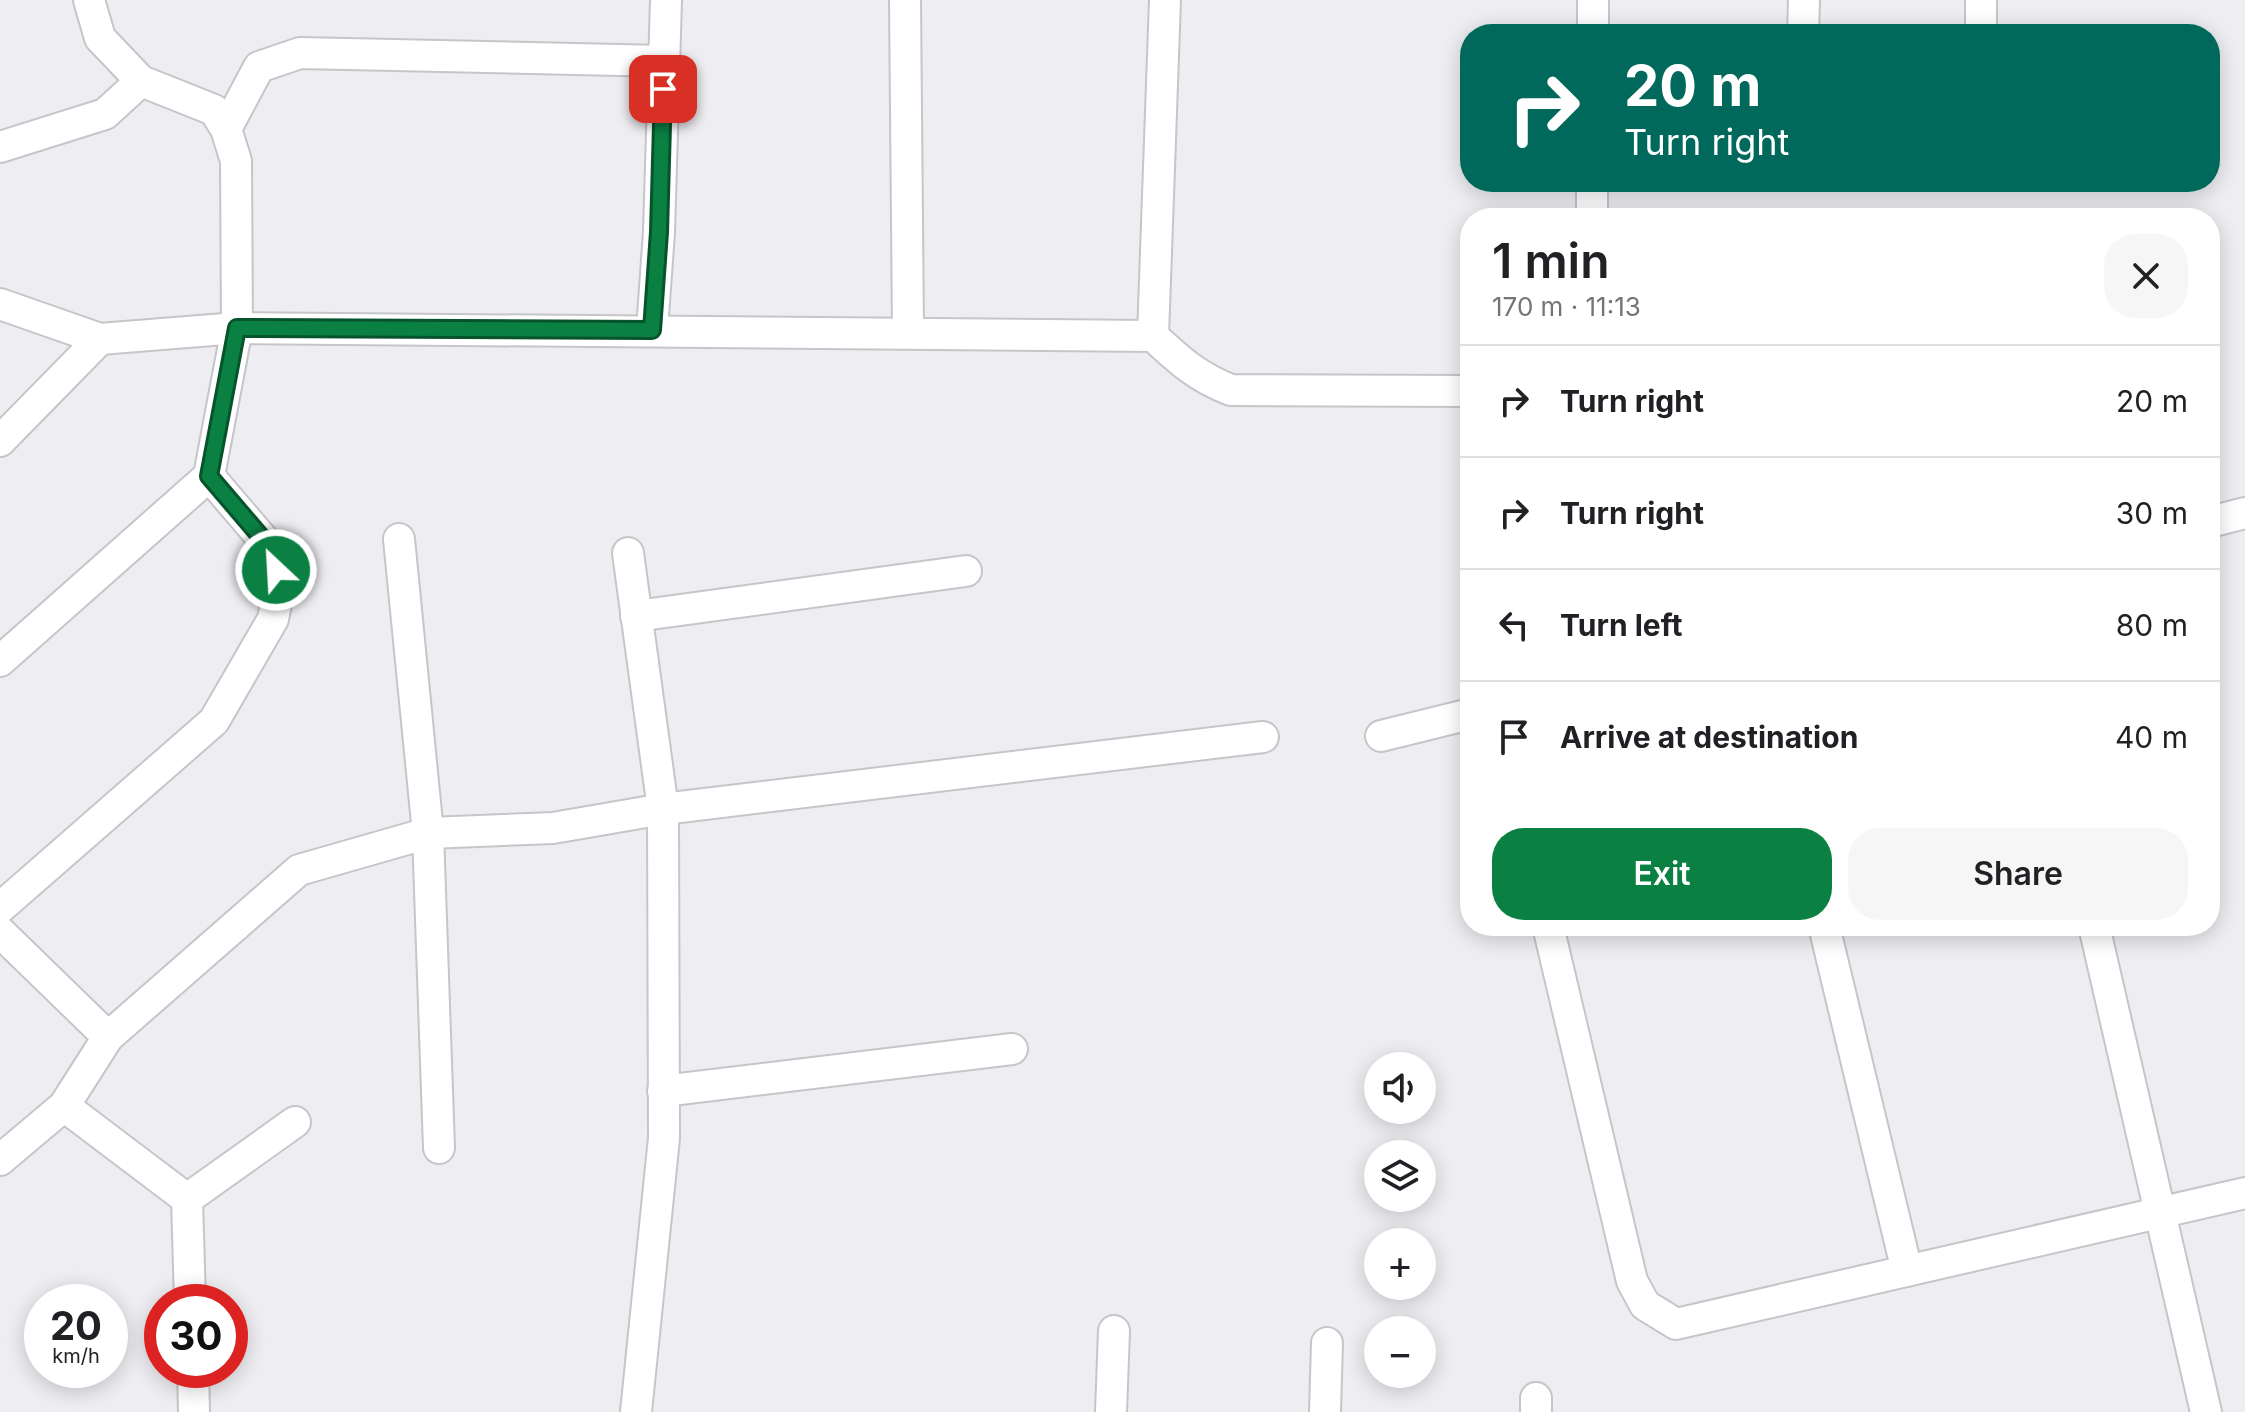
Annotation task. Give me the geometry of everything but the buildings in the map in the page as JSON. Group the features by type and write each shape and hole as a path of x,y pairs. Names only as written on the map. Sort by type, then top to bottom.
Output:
{"street":[{"path":"0,661 209,476 237,328 236,161 226,129 214,110 141,81 100,38 89,0"},
{"path":"652,330 659,232 666,0"},
{"path":"905,0 908,332"},
{"path":"1153,336 1165,0"},
{"path":"1593,0 1593,24"},
{"path":"1803,24 1804,0"},
{"path":"1981,0 1981,24"},
{"path":"226,129 259,67 300,53 664,61"},
{"path":"0,147 105,114 141,81"},
{"path":"0,304 100,339 237,328 1153,336 1190,370 1207,381 1231,390 1460,391"},
{"path":"0,441 100,339"},
{"path":"0,908 214,721 273,619 279,589 273,551 209,476"},
{"path":"2220,519 2245,513"},
{"path":"399,539 428,833 439,1148"},
{"path":"628,553 663,809 664,1138 636,1412"},
{"path":"636,616 966,571"},
{"path":"1381,736 1460,716"},
{"path":"0,1160 64,1106 108,1037 299,870 428,833 553,828 663,809 1263,737"},
{"path":"0,932 108,1037"},
{"path":"1550,936 1632,1281 1645,1305 1676,1324 2245,1193"},
{"path":"1826,936 1907,1271"},
{"path":"2096,936 2206,1412"},
{"path":"663,1091 1012,1049"},
{"path":"64,1106 187,1199"},
{"path":"187,1199 295,1122"},
{"path":"187,1199 189,1284"},
{"path":"1111,1412 1114,1331"},
{"path":"1325,1412 1327,1343"},
{"path":"193,1388 194,1412"}],"route":[{"path":"276,570 273,551 209,476 237,328 652,330 659,232 663,89"}]}
